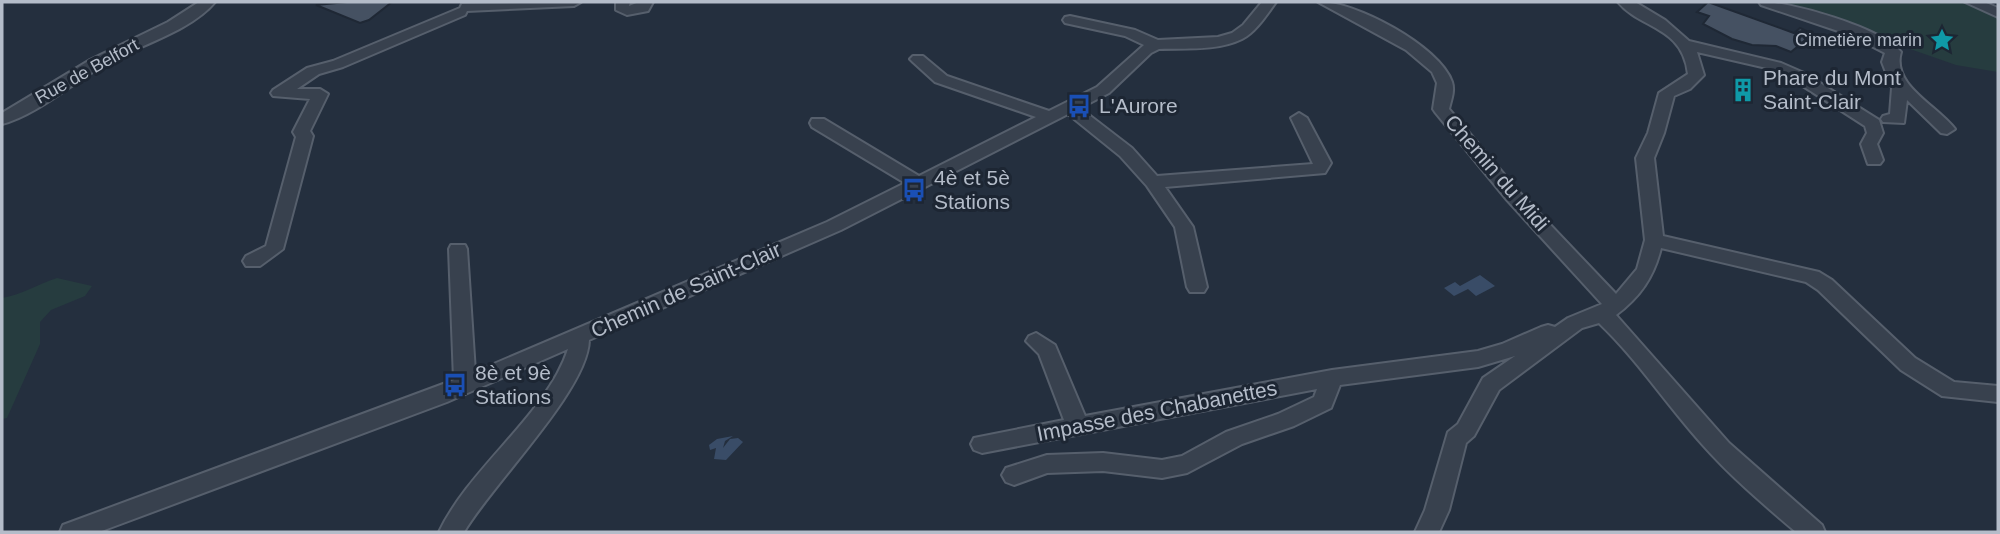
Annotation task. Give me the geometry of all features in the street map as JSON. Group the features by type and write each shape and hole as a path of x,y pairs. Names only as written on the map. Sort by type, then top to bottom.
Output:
{"street":[{"name":"Rue de Belfort","path":"2,119 109,56 177,24 208,2"},
{"path":"253,261 274,250 305,136 301,132 320,94 279,93 313,71 338,64 464,10 574,2"},
{"path":"622,2 621,7 627,11 643,8 646,2"},
{"path":"1070,20 1130,33 1156,45 1230,39 1248,27 1269,2"},
{"name":"Chemin du Midi","path":"1325,2 1377,26 1417,50 1440,71 1446,85 1441,109 1609,309"},
{"path":"1625,2 1684,44 1697,64 1696,75 1684,86 1667,93 1657,133 1645,158 1654,240 1646,270 1627,296 1609,309 1709,437 1758,485 1813,532"},
{"path":"1766,2 1874,38 1891,47 1893,52 1890,62 1900,88 1897,122"},
{"path":"1972,2 1998,13"},
{"path":"1684,44 1776,66 1798,76 1873,124 1875,133 1869,144 1874,160"},
{"name":"Chemin de Saint-Clair","path":"72,532 119,524 465,385 834,226 916,182 1102,90 1146,50 1156,45"},
{"path":"918,59 940,79 1049,116"},
{"path":"1900,88 1920,102 1947,129"},
{"path":"1069,107 1126,152 1153,182 1184,227 1197,287"},
{"path":"1153,182 1319,169 1322,163 1299,118"},
{"path":"818,122 916,182"},
{"path":"1654,240 1700,253 1812,277 1825,285 1908,364 1939,384 1950,390 1998,394"},
{"path":"458,249 465,385"},
{"name":"Impasse des Chabanettes","path":"982,444 1332,378 1478,359 1509,351 1555,329 1609,309"},
{"path":"1427,532 1437,510 1456,438 1466,430 1491,384 1576,323"},
{"path":"451,532 478,489 561,384 580,351 579,337"},
{"path":"1036,341 1048,350 1078,426"},
{"path":"1014,475 1047,464 1104,462 1162,470 1187,464 1234,438 1286,420 1323,401 1332,378"}],"green space":[{"name":"Cimetière marin","path":"1775,2 1966,2 1998,15 1998,72 1956,65"},
{"path":"57,278 92,286 85,296 51,310 40,322 40,344 7,418 2,419 2,298"}],"water":[{"path":"1480,275 1495,286 1476,296 1468,289 1454,296 1444,288 1455,282 1460,286"},
{"path":"733,436 725,441 723,448 730,439 738,438 743,442 726,460 714,459 716,448 710,450 709,445 717,439"}],"building":[{"path":"392,2 369,20 360,23 316,5"},
{"path":"1708,2 1794,33 1800,28 1813,34 1791,52 1776,46 1752,45 1732,39 1703,24 1709,16 1697,12"}],"place":[{"name":"Cimetière marin","path":"1942,40"},
{"name":"Phare du Mont Saint-Clair","path":"1743,90"},
{"name":"L'Aurore","path":"1079,106"},
{"name":"4è et 5è Stations","path":"914,190"},
{"name":"8è et 9è Stations","path":"455,385"}]}
